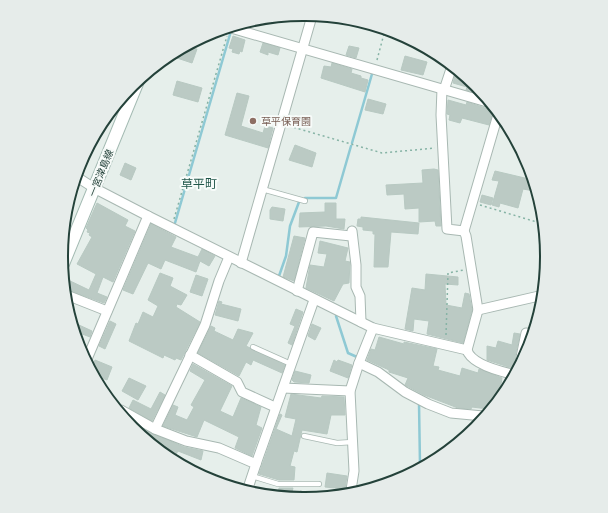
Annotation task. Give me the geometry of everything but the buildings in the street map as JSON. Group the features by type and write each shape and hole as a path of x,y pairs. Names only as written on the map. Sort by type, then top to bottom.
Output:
{"main road":[{"name":"一宮津島線","path":"68,251 132,95"}],"street":[{"path":"241,263 311,21"},
{"path":"236,31 480,100"},
{"path":"450,72 443,90 442,147 447,229 464,231"},
{"path":"496,121 464,231 478,310 467,350 468,355 483,364 495,370 508,373"},
{"path":"81,180 171,228 373,328 467,350"},
{"path":"89,354 148,216"},
{"path":"296,291 313,232 351,233 356,265 356,287 360,296 361,322"},
{"path":"155,429 206,325 219,281 229,257"},
{"path":"72,297 107,311"},
{"path":"478,310 536,297"},
{"path":"249,485 275,407 284,388 314,300"},
{"path":"352,487 354,471 350,392 359,363 373,328"},
{"path":"190,355 237,382 242,392 275,407"},
{"path":"359,363 378,372 405,392 428,404 451,413 478,416"},
{"path":"284,388 350,392"},
{"path":"130,415 155,429 186,441 219,448 256,464"}],"lane":[{"path":"262,189 305,201"},
{"path":"253,347 292,364"},
{"path":"304,436 337,443 353,442"},
{"path":"252,476 278,484 319,484"}],"path":[{"path":"171,228 229,33"},
{"path":"374,70 385,35"},
{"path":"281,124 382,153 442,147"},
{"path":"473,202 536,222"},
{"path":"444,344 448,273 471,268"}],"waterway":[{"path":"175,223 231,32"},
{"path":"352,143 372,74"},
{"path":"305,198 336,198 351,146"},
{"path":"279,276 286,256 290,226 299,202"},
{"path":"336,316 348,353 357,357"},
{"path":"419,403 420,461"}],"place":[{"name":"草平保育園","path":"253,121"}],"district":[{"name":"草平町","path":"199,183"}]}
